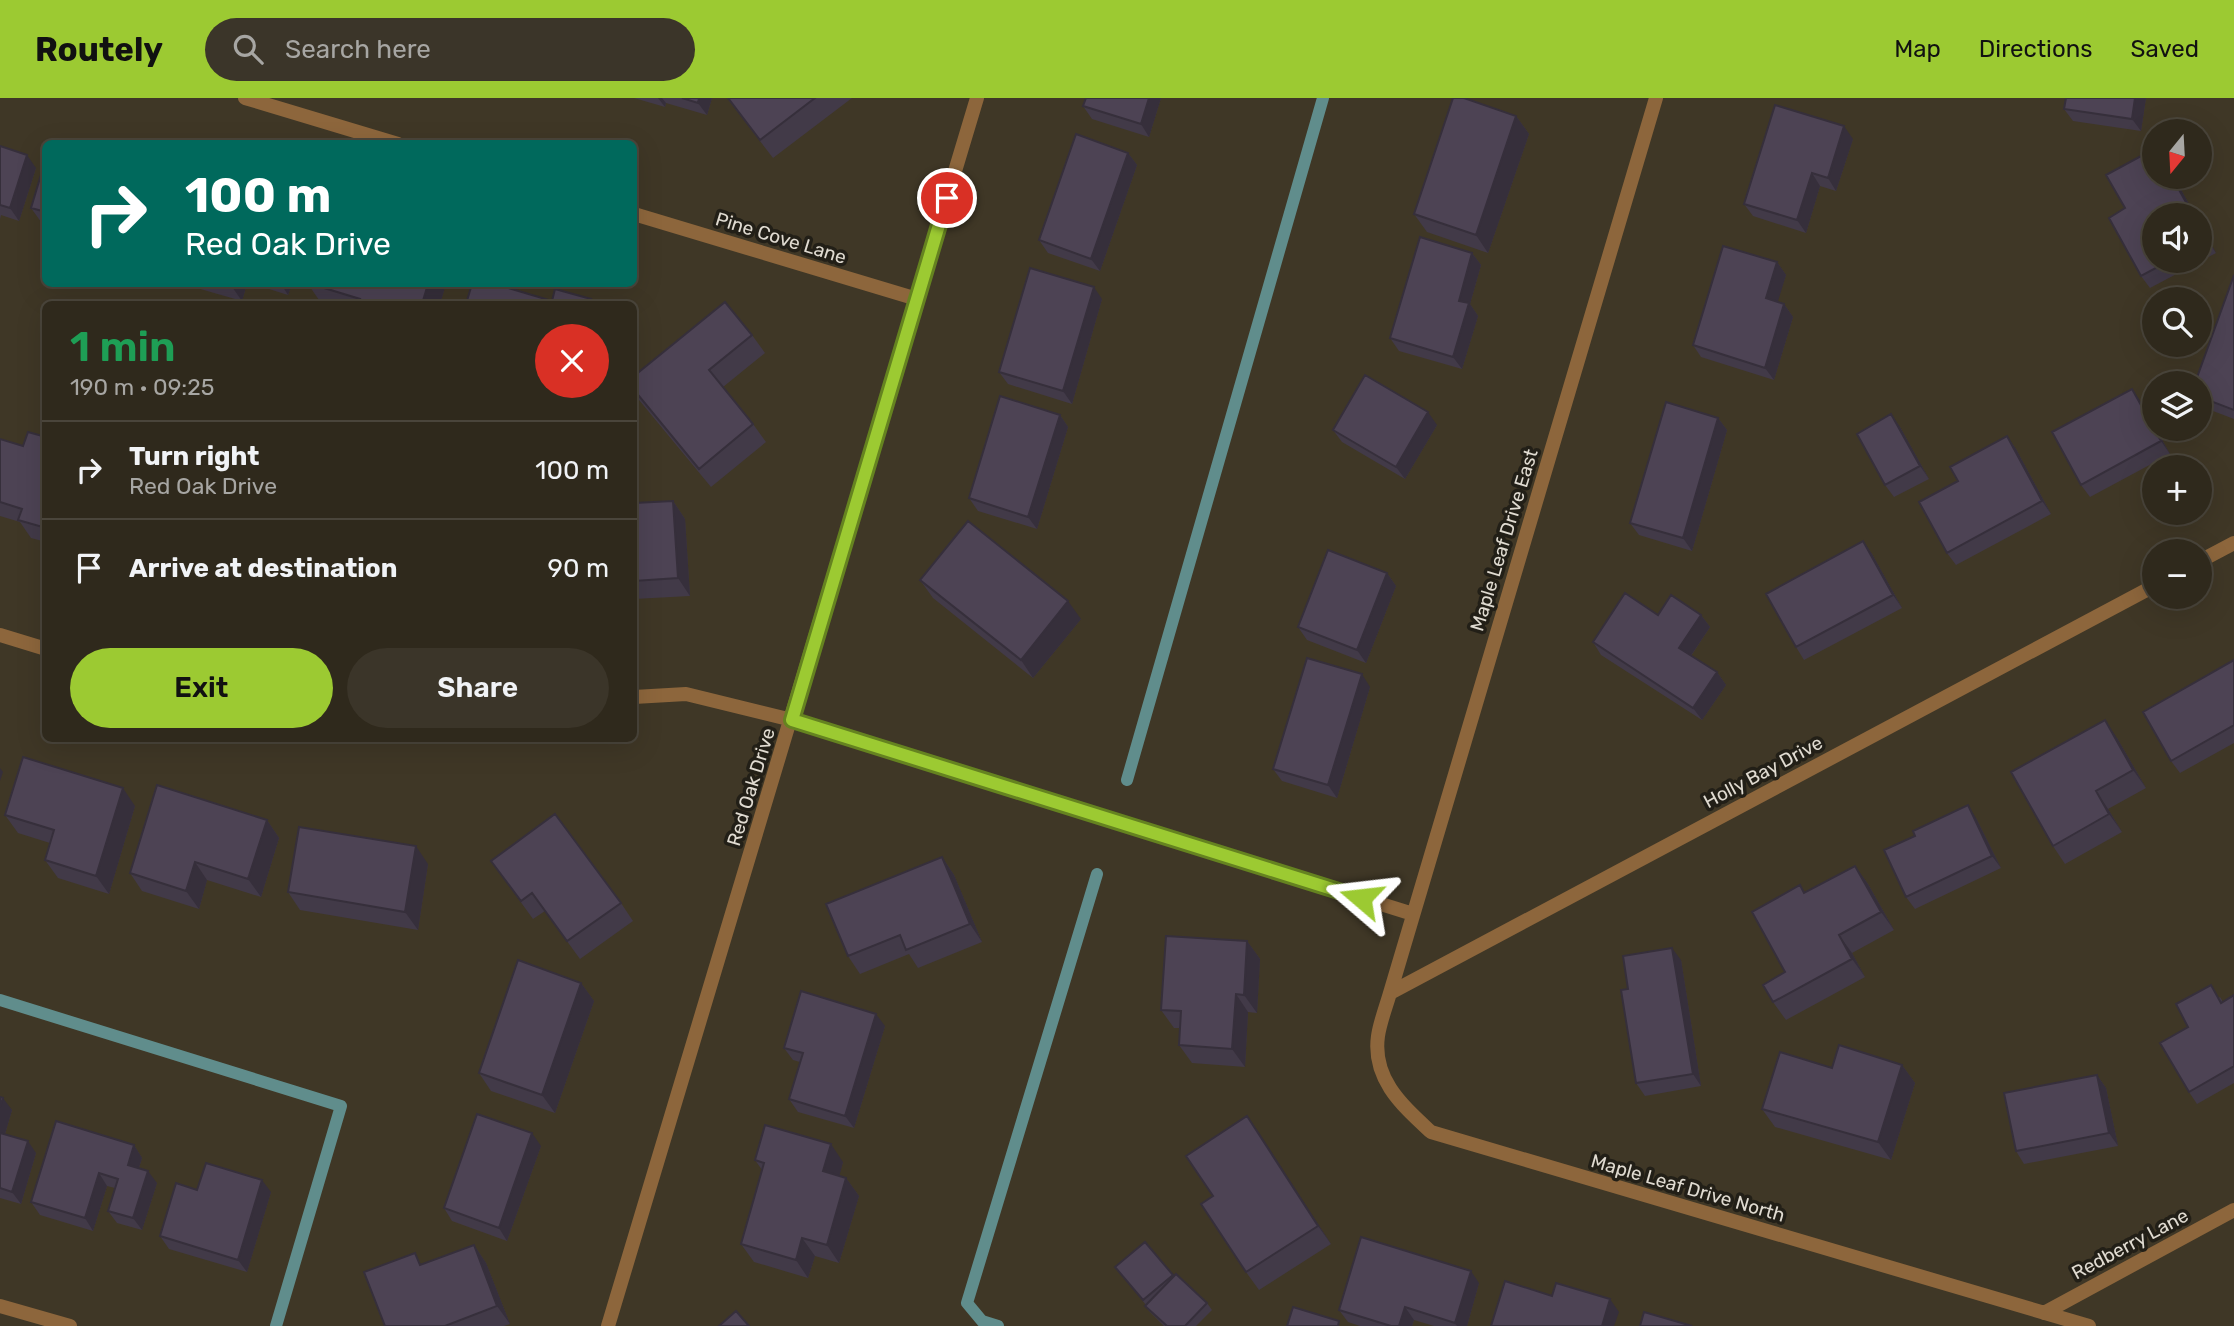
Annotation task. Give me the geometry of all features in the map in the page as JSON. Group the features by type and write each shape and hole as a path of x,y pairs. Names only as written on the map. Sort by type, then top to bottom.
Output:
{"street":[{"path":"245,98 385,140"},
{"name":"Red Oak Drive","path":"608,1326 977,98"},
{"name":"Maple Leaf Drive East","path":"1390,993 1656,98"},
{"name":"Pine Cove Lane","path":"637,215 918,299"},
{"path":"2212,555 2234,543"},
{"name":"Holly Bay Drive","path":"1390,993 2142,592"},
{"path":"0,635 42,648"},
{"path":"637,697 686,694 792,720 1413,915"},
{"name":"Maple Leaf Drive North","path":"1390,993 1378,1035 1378,1067 1401,1104 1431,1132 2089,1326"},
{"name":"Redberry Lane","path":"2044,1312 2234,1210"},
{"path":"0,1306 70,1326"}],"building":[{"path":"682,98 699,98 698,103"},
{"path":"728,98 815,98 760,140"},
{"path":"1086,98 1149,98 1141,124 1083,106"},
{"path":"1453,98 1464,98 1516,116 1476,235 1414,214"},
{"path":"2066,98 2135,98 2132,119 2064,109"},
{"path":"1775,105 1844,126 1828,178 1812,173 1797,220 1744,204"},
{"path":"1076,134 1128,153 1091,259 1039,240"},
{"path":"0,146 27,155 10,208 0,205"},
{"path":"2142,156 2142,189 2179,189 2186,203 2142,203 2142,273 2147,273 2141,276 2109,218 2125,208 2106,175"},
{"path":"42,171 42,211 31,208"},
{"path":"1420,237 1472,253 1459,301 1469,303 1453,357 1390,338"},
{"path":"1723,246 1777,262 1766,298 1784,304 1765,368 1693,345"},
{"path":"1030,268 1094,287 1063,391 999,372"},
{"path":"2234,275 2234,410 2212,402 2212,371 2199,371 2204,357 2212,357 2212,336"},
{"path":"321,287 427,287 423,301 359,301 360,299"},
{"path":"471,287 505,287 552,301 467,301"},
{"path":"555,289 591,299 590,301 552,301"},
{"path":"725,302 752,335 709,370 753,424 699,469 637,394 637,374"},
{"path":"1365,375 1428,412 1396,467 1333,430"},
{"path":"2132,389 2142,407 2142,441 2161,441 2081,485 2052,432"},
{"path":"1000,396 1060,415 1028,517 969,498"},
{"path":"1666,402 1718,418 1683,538 1630,523"},
{"path":"1891,414 1920,466 1885,485 1857,434"},
{"path":"28,432 42,436 42,527 18,520 22,509 0,502 0,439 23,446"},
{"path":"2007,436 2042,501 1947,553 1919,502 1958,481 1950,467"},
{"path":"673,501 678,578 637,581 637,503"},
{"path":"968,521 1068,601 1021,660 920,580"},
{"path":"1863,541 1893,595 1796,647 1766,594"},
{"path":"1328,550 1387,573 1357,650 1298,627"},
{"path":"1625,593 1658,615 1671,595 1701,615 1679,648 1717,672 1693,708 1593,642"},
{"path":"1307,658 1362,674 1328,785 1273,769"},
{"path":"2234,660 2234,725 2171,761 2143,712"},
{"path":"2105,720 2133,770 2096,791 2109,814 2053,846 2011,772"},
{"path":"23,757 123,788 96,876 45,860 54,830 5,815"},
{"path":"157,785 267,820 248,879 195,862 186,891 130,873"},
{"path":"1968,805 1992,856 1906,897 1884,850 1915,836 1913,831"},
{"path":"555,814 621,903 567,941 532,893 521,901 491,861"},
{"path":"299,827 416,846 405,912 288,892"},
{"path":"942,857 970,924 906,950 900,935 848,956 826,904"},
{"path":"1855,866 1881,912 1839,935 1852,959 1773,1002 1763,985 1785,972 1752,912 1800,885 1804,893"},
{"path":"1166,936 1247,941 1244,995 1236,994 1232,1049 1179,1045 1181,1011 1161,1010"},
{"path":"1672,948 1693,1074 1636,1083 1621,990 1628,989 1623,956"},
{"path":"518,960 581,983 542,1095 479,1073"},
{"path":"2211,985 2221,1003 2234,995 2234,1066 2189,1092 2160,1043 2188,1027 2176,1004"},
{"path":"801,991 876,1014 845,1116 789,1099 803,1053 784,1048"},
{"path":"1839,1045 1902,1065 1878,1142 1762,1109 1780,1052 1832,1068"},
{"path":"2097,1075 2109,1133 2016,1151 2004,1093"},
{"path":"477,1114 532,1133 499,1228 444,1208"},
{"path":"1247,1116 1318,1226 1246,1272 1201,1204 1213,1196 1186,1156"},
{"path":"56,1121 134,1145 128,1165 148,1171 133,1218 108,1211 118,1179 99,1173 85,1218 31,1202"},
{"path":"765,1125 831,1144 823,1171 846,1178 827,1245 802,1238 796,1260 741,1244 764,1163 755,1160"},
{"path":"0,1133 28,1141 12,1192 0,1188"},
{"path":"206,1163 262,1180 238,1260 160,1236 176,1183 197,1190"},
{"path":"1361,1237 1471,1271 1455,1323 1405,1307 1399,1326 1339,1310"},
{"path":"1145,1242 1173,1275 1143,1300 1115,1267"},
{"path":"474,1245 497,1306 445,1326 385,1326 364,1272 415,1253 420,1265"},
{"path":"1176,1274 1207,1303 1185,1326 1167,1326 1145,1306"},
{"path":"1505,1281 1552,1296 1556,1283 1610,1299 1602,1326 1491,1326"},
{"path":"1293,1307 1339,1321 1338,1326 1287,1326"},
{"path":"736,1311 749,1326 719,1326"},
{"path":"1644,1312 1692,1326 1640,1326"}],"waterway":[{"path":"1127,780 1323,98"},
{"path":"998,1326 982,1321 967,1303 1097,874"},
{"path":"0,1000 341,1106 276,1326"}],"route":[{"path":"947,198 792,720 1361,898"}]}
